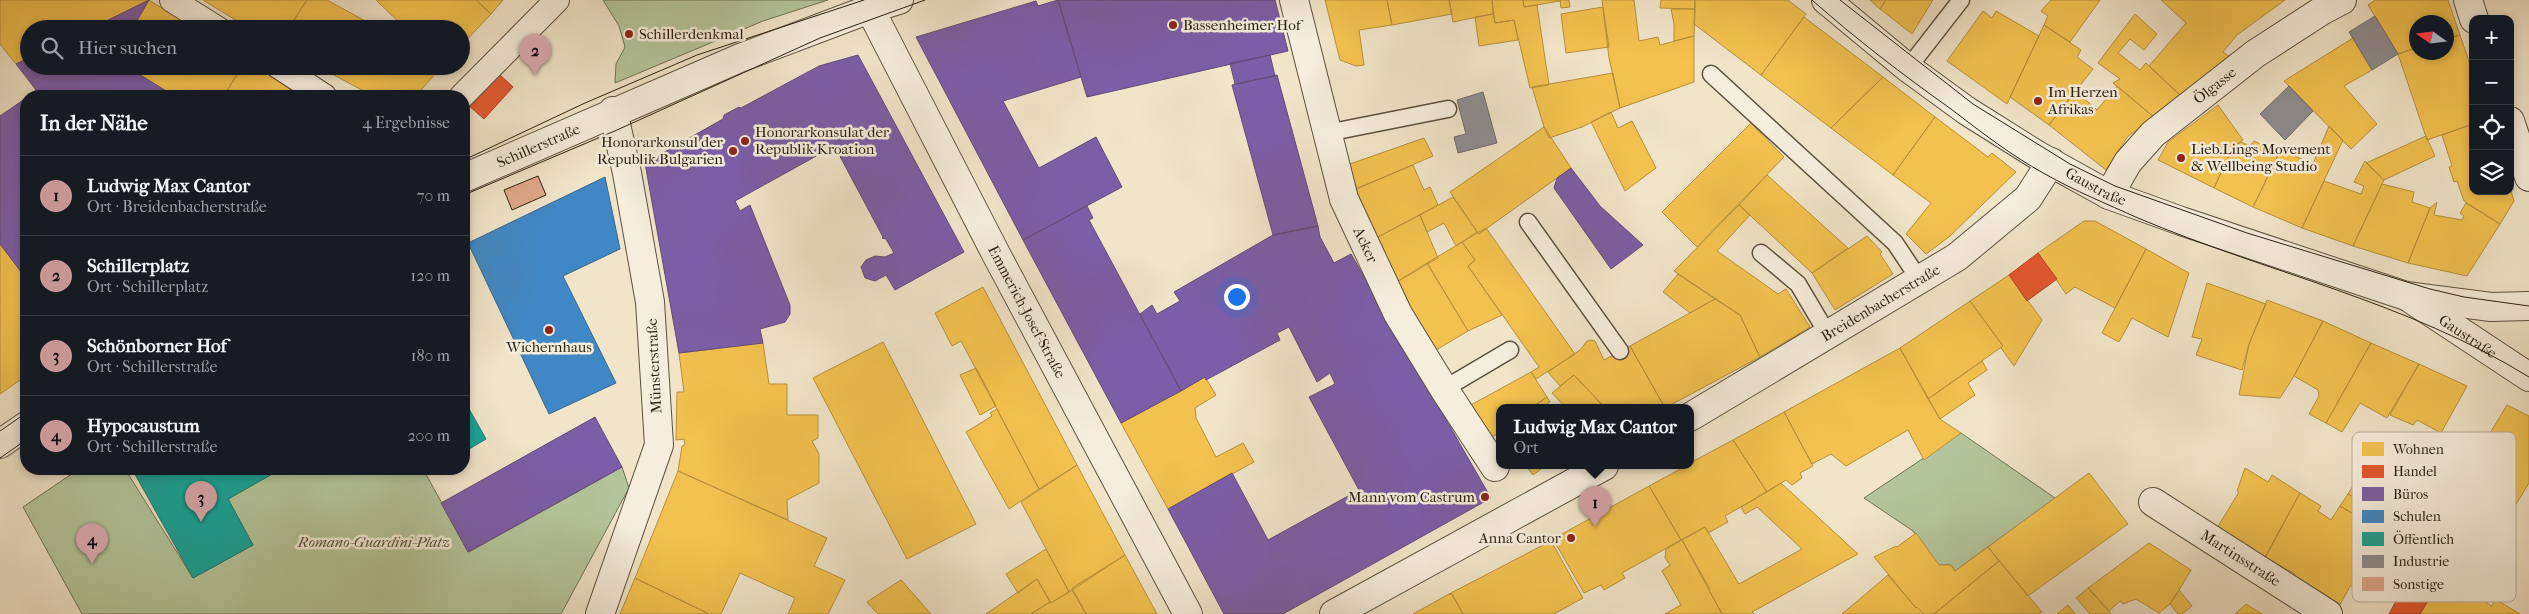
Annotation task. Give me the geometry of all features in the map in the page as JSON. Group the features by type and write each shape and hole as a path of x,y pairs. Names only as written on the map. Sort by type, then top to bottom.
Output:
{"street":[{"path":"172,0 204,20"},
{"path":"468,90 557,0"},
{"name":"Schillerstraße","path":"470,175 613,111 740,58 870,8 899,0"},
{"name":"Acker","path":"1294,0 1344,199 1398,314 1444,389 1495,466"},
{"name":"Gaustraße","path":"1826,0 1908,68 1967,111 2109,195 2406,296 2491,308 2529,306"},
{"name":"Ölgasse","path":"2109,195 2128,162 2152,134 2255,54 2342,0"},
{"path":"2468,0 2473,15"},
{"name":"Emmerich-Josef-Straße","path":"870,8 1001,263 1188,614"},
{"path":"292,75 315,90"},
{"name":"Münsterstraße","path":"600,614 659,445 650,302 613,111"},
{"path":"2514,131 2528,164"},
{"name":"Breidenbacherstraße","path":"1694,415 1827,333 1957,257 2028,198 2051,162"},
{"name":"Gaustraße","path":"2406,296 2529,377"},
{"path":"0,444 20,430"},
{"path":"1334,614 1599,469"},
{"name":"Martinsstraße","path":"2153,502 2328,614"}],"lane":[{"path":"1908,68 1961,0"},
{"path":"1711,74 1895,242 1918,279"},
{"path":"1328,133 1448,110"},
{"path":"1528,222 1620,351"},
{"path":"1761,253 1798,284 1827,333"},
{"path":"1444,389 1510,350"}],"green space":[{"path":"603,0 828,0 763,21 615,83 616,64 625,47 619,26"},
{"path":"1961,433 2055,498 1955,571 1951,565 1939,565 1913,531 1864,498"},
{"name":"Romano-Guardini-Platz","path":"622,467 629,488 561,614 82,614 23,507 70,475 129,475 193,578 253,545 228,499 270,475 426,475 469,552"}],"building: Wohnen":[{"path":"0,0 149,0 108,20 20,20 20,62 16,64 0,44"},
{"path":"149,0 181,20 137,20"},
{"path":"203,0 307,0 294,20 235,20"},
{"path":"307,0 327,0 364,20 294,20"},
{"path":"376,0 476,0 491,14 470,36 470,20 397,20"},
{"path":"476,0 503,0 491,14"},
{"path":"1325,0 1387,0 1392,25 1359,30 1364,65 1356,66 1340,60"},
{"path":"1387,0 1449,0 1452,14 1392,25"},
{"path":"1449,0 1492,0 1493,14 1453,22"},
{"path":"1492,0 1523,0 1524,7 1537,5 1549,85 1530,88 1514,20 1495,23"},
{"path":"1523,0 1560,0 1560,1 1524,7"},
{"path":"1560,0 1569,0 1570,7 1561,8"},
{"path":"1602,0 1634,0 1639,41 1658,37 1660,45 1694,36 1694,82 1620,108 1609,58"},
{"path":"1661,0 1695,0 1695,9 1660,8"},
{"path":"1695,0 1788,0 1806,14 1761,75 1694,24"},
{"path":"1870,0 1886,0 1880,9"},
{"path":"1886,0 1933,0 1912,34 1880,9"},
{"path":"2051,0 2100,0 2070,42 2044,25 2048,16 2041,11"},
{"path":"2161,0 2285,0 2237,35 2223,52 2234,60 2183,98 2149,66 2186,23"},
{"path":"2375,0 2448,0 2453,15 2409,15 2409,50 2398,54 2368,5"},
{"path":"1603,7 1609,47 1566,53 1561,14"},
{"path":"1671,9 1695,9 1694,36 1674,41 1674,24"},
{"path":"1983,11 1992,18 1996,11 2039,36 2007,104 1947,61"},
{"path":"1493,14 1495,23 1514,20 1518,40 1479,46 1475,17"},
{"path":"2135,14 2157,34 2144,50 2130,39 2118,53 2140,70 2146,63 2183,98 2155,118 2113,83 2120,79 2098,63"},
{"path":"1804,17 1883,77 1831,128 1761,75"},
{"path":"2454,18 2460,35 2454,37"},
{"path":"2044,25 2081,50 2077,57 2093,69 2049,125 2010,97"},
{"path":"2460,35 2469,61 2469,125 2427,140 2398,54 2409,50 2409,60 2454,60 2454,37"},
{"path":"2353,38 2372,70 2344,86 2377,124 2351,149 2284,81"},
{"path":"1613,73 1620,108 1582,127 1549,138 1532,87"},
{"path":"140,75 237,75 228,90 164,90"},
{"path":"237,75 269,75 292,90 228,90"},
{"path":"334,75 434,75 421,90 362,90"},
{"path":"1883,77 1935,117 1893,175 1831,128"},
{"path":"2117,86 2155,118 2128,136 2106,170 2049,125 2075,91 2097,110"},
{"path":"2218,105 2243,140 2233,147 2214,188 2158,160 2168,142"},
{"path":"1611,112 1618,128 1632,121 1656,168 1625,191 1591,122"},
{"path":"1935,117 1988,157 1992,153 2016,172 1950,236 1926,254 1906,234 1931,203 1893,175"},
{"path":"1751,123 1784,157 1697,247 1662,212"},
{"path":"2469,125 2469,195 2512,195 2514,201 2500,224 2464,201 2457,181 2454,182 2449,167 2452,166 2442,135"},
{"path":"2329,126 2343,140 2302,228 2253,207 2281,150 2313,164"},
{"path":"1544,127 1571,168 1479,234 1450,192"},
{"path":"2426,136 2435,156 2384,180 2366,163"},
{"path":"1424,138 1433,156 1356,189 1347,165"},
{"path":"2254,141 2279,153 2253,207 2214,188 2233,147 2241,142 2250,146"},
{"path":"2365,161 2384,180 2353,246 2302,228 2324,181 2361,194 2364,186 2354,182"},
{"path":"1413,165 1424,190 1430,187 1438,205 1376,238 1356,189"},
{"path":"1767,175 1848,248 1812,273 1739,205"},
{"path":"2382,184 2414,192 2412,202 2430,208 2408,263 2353,246"},
{"path":"1453,197 1477,232 1456,246 1444,223 1427,232 1420,215"},
{"path":"2437,202 2434,215 2462,220 2464,216 2460,213 2466,203 2500,224 2467,276 2408,263 2430,208"},
{"path":"1739,205 1750,215 1717,251 1778,294 1786,289 1810,327 1760,357 1740,315 1674,271"},
{"path":"1420,215 1438,258 1395,283 1376,238"},
{"path":"2084,221 2095,221 2146,249 2115,308 2075,287 2066,294 2038,253"},
{"path":"1486,228 1575,354 1536,379 1531,372 1539,367 1468,266 1475,260 1462,242"},
{"path":"1867,236 1882,252 1880,254 1893,274 1835,310 1812,273"},
{"path":"1462,242 1475,260 1468,266 1502,315 1468,331 1427,263"},
{"path":"0,244 20,270 20,380 0,394"},
{"path":"2146,249 2189,273 2168,337 2132,318 2119,342 2102,333"},
{"path":"1427,263 1468,331 1436,350 1395,283"},
{"path":"1678,274 1715,299 1690,313 1663,292"},
{"path":"2009,275 2042,320 2014,366 2001,348 2003,346 1970,301"},
{"path":"2207,283 2266,304 2249,344 2242,370 2196,355 2202,339 2192,337"},
{"path":"983,287 1077,465 1039,489 961,341 952,346 935,313"},
{"path":"1715,299 1740,315 1760,357 1672,404 1663,404 1630,346"},
{"path":"2267,300 2323,321 2280,398 2239,395 2249,344"},
{"path":"1970,301 2003,346 1928,399 1900,348"},
{"path":"2323,321 2371,343 2326,423 2309,414 2319,396 2318,390 2294,376"},
{"path":"1587,341 1595,341 1604,360 1630,346 1663,404 1601,404 1574,375 1560,386 1548,372 1580,350"},
{"path":"883,342 976,524 907,559 813,378"},
{"path":"763,343 769,384 787,384 787,415 818,415 818,438 812,441 819,454 819,483 787,500 788,520 678,471 682,446 685,445 684,439 676,440 677,392 684,392 679,353"},
{"path":"2371,343 2419,364 2387,418 2360,403 2342,432 2326,423"},
{"path":"1900,348 1940,419 1961,433 1924,460 1908,430 1846,466 1831,454 1812,464 1784,412"},
{"path":"1982,361 1987,370 1968,383 1975,395 1940,419 1928,399"},
{"path":"2419,364 2467,386 2442,432 2417,420 2413,425 2390,415"},
{"path":"976,368 996,406 980,415 960,375"},
{"path":"1531,372 1547,397 1537,404 1496,404 1496,435 1489,439 1469,406"},
{"path":"1574,375 1601,404 1562,404 1552,393"},
{"path":"1205,377 1216,395 1195,408 1196,418 1216,457 1243,443 1254,462 1168,509 1121,423"},
{"path":"1547,397 1550,402 1547,404 1537,404"},
{"path":"2507,405 2529,416 2529,483 2516,504 2516,432 2491,432"},
{"path":"997,409 1039,489 1009,509 966,432 992,416 990,413"},
{"path":"1784,412 1813,466 1800,473 1802,478 1792,485 1786,480 1767,492 1733,440"},
{"path":"1733,440 1767,492 1725,516 1728,522 1708,533 1705,527 1681,540 1649,486 1680,469 1694,469 1694,461"},
{"path":"1077,465 1125,555 1069,592 1021,502"},
{"path":"2245,468 2268,482 2272,475 2300,493 2264,560 2217,528 2239,492 2237,491"},
{"path":"1528,469 1541,469 1533,475"},
{"path":"678,471 827,538 814,566 845,580 828,614 788,614 795,598 740,573 721,614 709,614 635,578"},
{"path":"2089,473 2128,524 2028,596 1988,547"},
{"path":"1781,483 1858,554 1752,612 1754,614 1722,614 1682,540 1705,527 1739,584 1802,549 1757,507 1745,514 1741,507"},
{"path":"1649,486 1681,540 1622,573 1625,578 1604,590 1601,585 1584,593 1553,539"},
{"path":"2352,487 2352,496 2348,494"},
{"path":"2300,493 2321,506 2318,511 2331,520 2340,506 2352,513 2352,586 2339,606 2293,579 2295,574 2265,557"},
{"path":"2348,494 2352,496 2352,513 2340,506"},
{"path":"1916,533 1939,565 1951,565 1955,571 1988,547 1999,561 1934,614 1924,614 1916,608 1874,557 1897,547"},
{"path":"1682,540 1722,614 1665,614 1681,605 1662,571 1670,565 1665,558 1666,549"},
{"path":"1551,541 1583,598 1554,614 1463,614 1452,594 1449,594"},
{"path":"2149,543 2191,570 2170,604 2159,613 2136,599 2123,604 2120,601 2109,611 2088,588"},
{"path":"1046,549 1069,592 1051,603 1037,579 1018,593 1006,574"},
{"path":"1125,555 1157,614 1086,614 1072,588"},
{"path":"1999,561 2042,612 2039,614 1934,614"},
{"path":"1888,575 1916,608 1924,614 1842,614"},
{"path":"635,578 709,614 620,614"},
{"path":"1037,579 1050,602 1031,614 986,614"},
{"path":"901,580 931,614 878,614 867,602"},
{"path":"2088,588 2111,614 2090,614 2076,598"},
{"path":"1072,590 1086,614 1031,614 1050,602"},
{"path":"2179,590 2192,606 2182,614 2178,614 2170,604"},
{"path":"1452,594 1463,614 1413,614"},
{"path":"2427,602 2485,602 2492,606 2494,602 2500,602 2520,614 2420,614"},
{"path":"2246,604 2262,614 2235,614"},
{"path":"2068,605 2075,614 2057,614"}],"building: Handel":[{"path":"497,72 513,87 484,119 470,107 470,103"},
{"path":"2038,253 2057,279 2027,301 2009,275"},
{"path":"2395,602 2427,602 2420,614 2389,614"}],"building: Büros":[{"path":"149,0 137,20 108,20"},
{"name":"Bassenheimer Hof","path":"1058,0 1275,0 1288,51 1087,97"},
{"path":"1058,0 1081,77 1003,101 1039,168 1096,137 1122,187 1023,240 916,37 1036,1 1038,6"},
{"path":"858,55 964,252 895,290 886,275 875,281 865,278 861,267 866,260 875,256 885,257 894,253 886,239 882,238 836,149 831,152 829,149 735,201 740,211 750,205 790,305 790,314 785,322 760,329 763,343 679,353 645,163 723,119 724,115 739,107 741,108 819,66"},
{"path":"1270,55 1275,76 1235,84 1230,63"},
{"path":"24,75 140,75 164,90 36,90"},
{"path":"1277,75 1318,226 1273,235 1232,85"},
{"path":"20,102 20,270 0,244 0,116"},
{"path":"1571,168 1600,206 1643,245 1611,269 1554,188 1557,178"},
{"path":"1087,206 1093,218 1089,220 1181,391 1121,423 1023,240"},
{"path":"1318,226 1320,237 1334,263 1351,254 1491,498 1283,614 1224,614 1168,509 1232,473 1268,540 1359,490 1309,397 1335,384 1330,373 1317,382 1289,327 1277,333 1280,340 1206,380 1205,377 1181,391 1140,314 1152,305 1157,314 1180,301 1174,292 1273,235"},
{"path":"595,417 622,467 468,552 441,503"}],"building: Schulen":[{"name":"Wichernhaus","path":"605,177 620,249 563,276 616,383 549,414 470,247 470,242"}],"building: Öffentlich":[{"path":"470,411 486,439 470,448"},
{"path":"135,475 270,475 228,499 253,545 193,578"}],"building: Industrie":[{"path":"2375,16 2398,54 2372,70 2349,32"},
{"path":"2289,86 2313,111 2285,140 2260,114"},
{"path":"1483,92 1497,143 1458,153 1454,137 1466,134 1457,100"}],"building: Sonstige":[{"path":"538,176 546,195 512,210 504,190"}],"tram line":[{"path":"470,157 585,103 697,55 864,0"},
{"path":"470,192 617,130 820,38 925,0"},
{"path":"1812,0 1880,56 1985,135 2056,180 2138,218 2187,238 2337,290 2435,328 2483,351 2529,377"},
{"path":"1840,0 1973,104 2070,164 2115,186 2247,233 2430,289 2464,297 2529,306"},
{"path":"0,431 20,417"},
{"path":"0,458 20,444"}],"place":[{"name":"Bassenheimer Hof","path":"1173,25"},
{"name":"Schillerdenkmal","path":"629,34"},
{"name":"Schillerplatz","path":"535,75"},
{"name":"Im Herzen Afrikas","path":"2038,101"},
{"name":"Honorarkonsulat der Republik Kroation","path":"745,141"},
{"name":"Honorarkonsul der Republik Bulgarien","path":"733,151"},
{"name":"Lieb.Lings Movement & Wellbeing Studio","path":"2181,158"},
{"name":"Wichernhaus","path":"549,330"},
{"name":"Mann vom Castrum","path":"1485,497"},
{"name":"Schönborner Hof","path":"201,522"},
{"name":"Ludwig Max Cantor","path":"1595,527"},
{"name":"Anna Cantor","path":"1571,538"},
{"name":"Hypocaustum","path":"92,564"}]}
